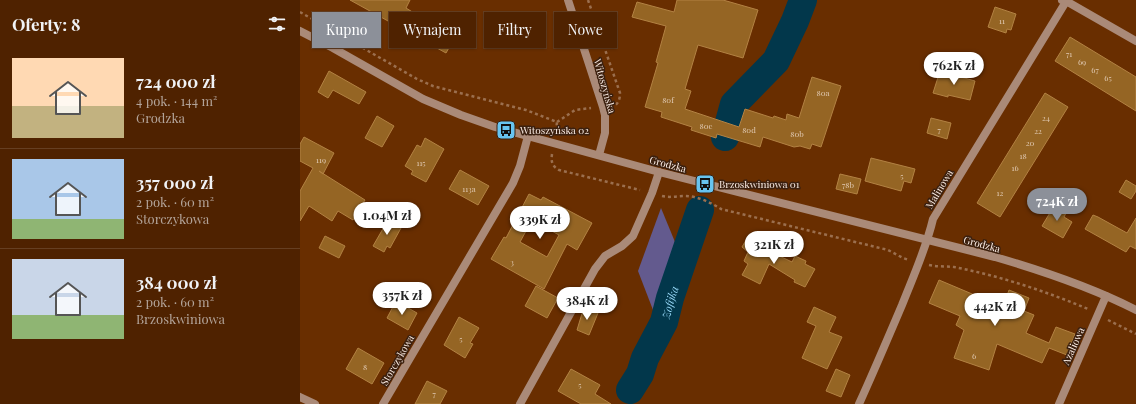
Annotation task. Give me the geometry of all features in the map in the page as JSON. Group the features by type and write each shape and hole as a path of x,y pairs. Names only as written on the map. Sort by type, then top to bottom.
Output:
{"street":[{"name":"Witoszyńska","path":"568,0 605,115 606,133 599,155"},
{"path":"1065,0 1136,42"},
{"name":"Malinowa","path":"860,404 919,263 928,240 933,219 1065,0"},
{"name":"Grodzka","path":"300,31 424,98 461,115 495,127 659,172 995,257 1044,272 1106,296 1136,310"},
{"name":"Storczykowa","path":"383,404 513,183 520,166 528,136"},
{"path":"520,404 595,268 605,256 622,246 633,236 652,193 659,172"},
{"name":"Azaliowa","path":"1058,404 1106,296"},
{"path":"300,397 315,404"}],"shaded area":[{"path":"661,208 675,242 653,310 638,271"}],"building":[{"path":"350,0 410,0 406,8 412,12 389,12 389,22 381,17 381,12 372,12"},
{"path":"677,0 723,0 758,10 743,58 698,45 685,89 691,91 685,109 739,127 745,109 773,118 774,116 786,120 787,114 799,118 812,77 841,86 821,147 812,144 810,149 800,146 794,147 763,137 760,147 717,134 716,138 691,130 692,127 661,117 662,112 645,107 658,63 656,62 666,26 632,17 637,2 674,12"},
{"path":"995,7 1016,14 1011,30 1007,29 1006,33 988,27"},
{"path":"1070,37 1136,77 1136,111 1055,61"},
{"path":"437,48 449,48 446,53"},
{"path":"329,71 366,92 359,104 333,90 328,98 318,92"},
{"path":"940,71 975,81 970,100 933,93"},
{"path":"1045,93 1068,107 1000,217 977,203"},
{"path":"377,116 394,126 382,147 365,138"},
{"path":"931,118 951,123 947,139 927,133"},
{"path":"304,137 334,153 323,174 365,200 353,220 338,211 332,221 309,206 300,221 300,191 313,168 300,161 300,144"},
{"path":"425,138 444,149 426,182 411,174 413,171 405,166 417,145 421,147"},
{"path":"871,158 915,169 911,183 904,181 901,191 865,181"},
{"path":"460,170 489,186 478,205 449,189"},
{"path":"840,174 861,179 857,194 836,189"},
{"path":"1126,180 1136,186 1136,191 1131,199 1119,192"},
{"path":"529,194 541,200 543,197 592,223 577,250 567,244 544,289 491,259 504,237 506,238","holes":["532,220 559,235 547,257 520,242"]},
{"path":"1054,206 1066,213 1064,217 1072,222 1063,238 1042,226"},
{"path":"1093,215 1127,233 1136,218 1136,249 1130,246 1126,252 1085,229"},
{"path":"388,220 401,228 390,248 387,246 384,252 373,246"},
{"path":"325,236 345,246 339,258 319,248"},
{"path":"746,240 792,262 795,256 806,261 805,264 815,269 805,287 794,282 795,280 769,264 760,284 742,275 748,264 744,261 748,252 742,247"},
{"path":"939,280 1003,307 1009,290 1029,298 1024,311 1034,315 1026,333 1049,343 1056,327 1075,334 1067,355 1049,348 1042,363 997,344 989,370 954,358 964,330 956,325 960,316 929,303"},
{"path":"536,286 558,298 547,318 525,306"},
{"path":"396,301 417,313 408,330 387,318"},
{"path":"584,307 598,313 589,335 577,330"},
{"path":"814,307 836,317 829,332 842,337 827,369 802,358 816,326 807,322"},
{"path":"459,317 479,328 470,343 473,344 465,358 444,345"},
{"path":"358,348 384,363 372,384 346,369"},
{"path":"571,369 600,385 595,394 611,404 581,404 558,391"},
{"path":"836,369 850,375 841,397 826,391"},
{"path":"427,381 447,391 440,404 415,404"}],"waterway":[{"name":"Zofijka","path":"725,137 734,104 776,61 803,0"},
{"name":"Zofijka","path":"630,390 640,374 645,358 664,322 670,298 700,210"}],"place":[{"name":"Witoszyńska 02","path":"506,130"},
{"name":"Brzoskwiniowa 01","path":"705,184"}]}
